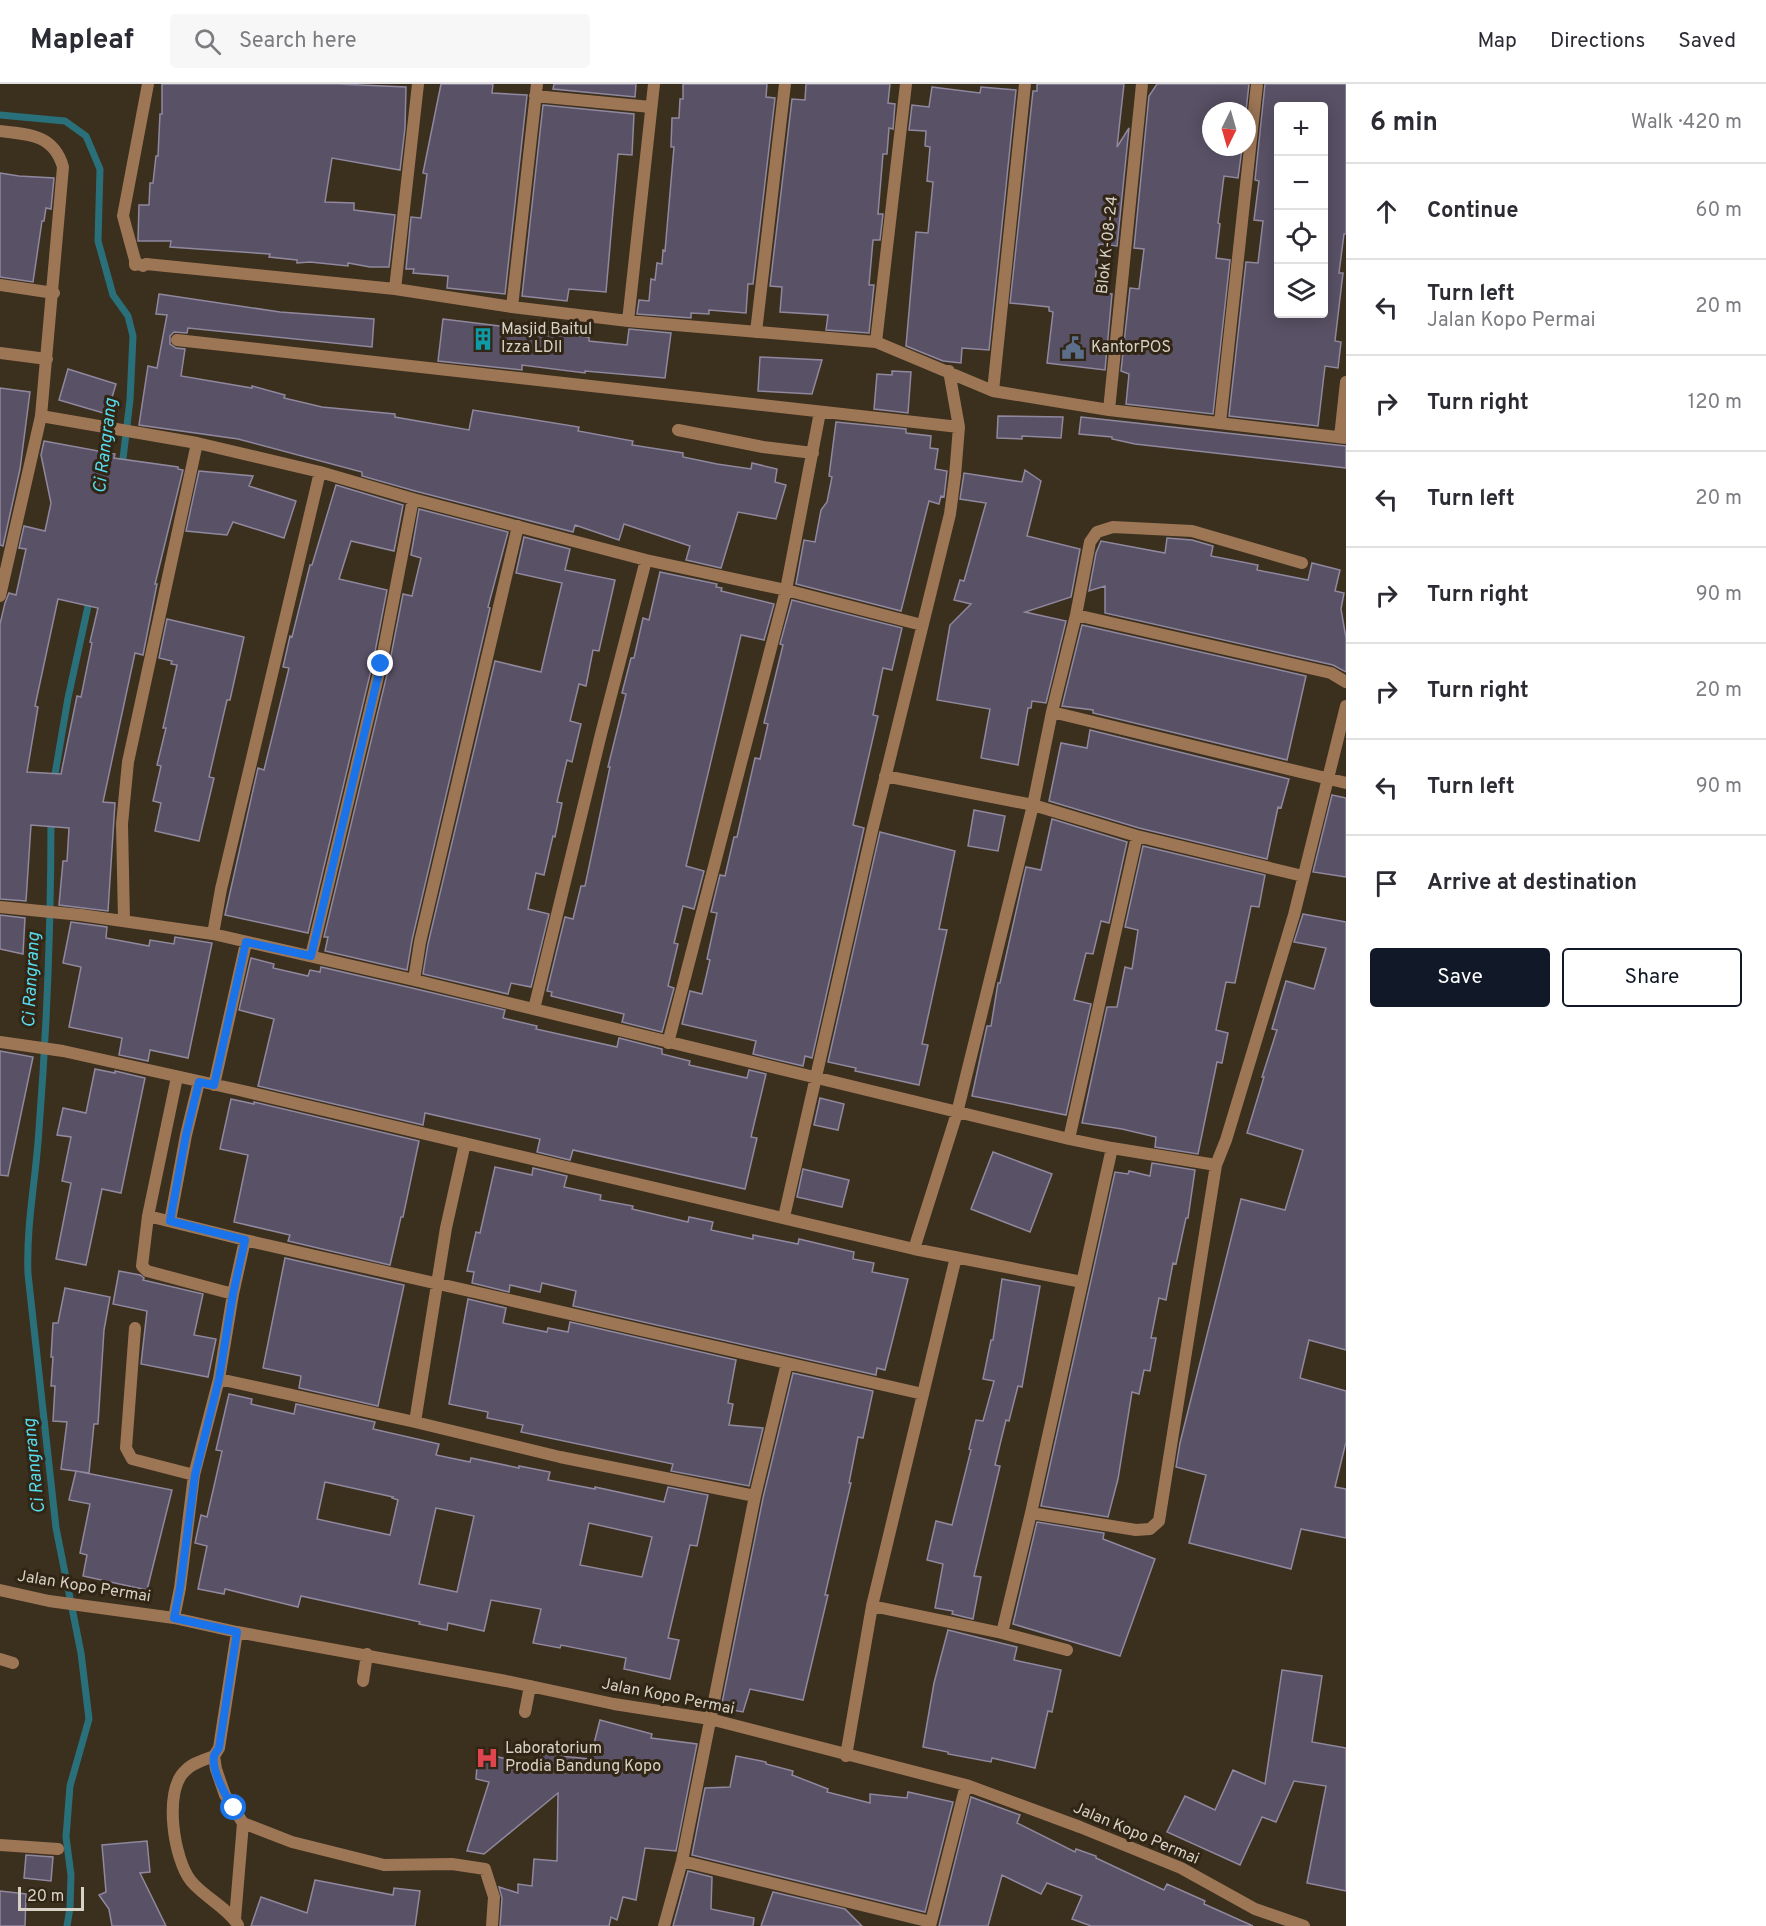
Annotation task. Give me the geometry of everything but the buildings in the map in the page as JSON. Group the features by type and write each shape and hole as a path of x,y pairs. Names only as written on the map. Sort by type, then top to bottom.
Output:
{"street":[{"path":"148,84 123,216 135,265 140,264 143,267 146,264 395,289 512,307 628,321 876,342 950,371 993,391 1108,410 1343,437 1346,382"},
{"path":"395,289 418,84"},
{"path":"628,321 654,84"},
{"path":"756,332 785,84"},
{"path":"876,342 906,84"},
{"path":"993,391 1025,84"},
{"name":"Blok K-08-24","path":"1108,410 1142,84"},
{"path":"1220,423 1257,84"},
{"path":"512,307 536,90 651,107"},
{"path":"0,131 26,134 49,143 61,158 63,167 54,293 41,416 0,596"},
{"path":"0,285 54,293"},
{"path":"177,340 959,427"},
{"path":"0,354 48,359"},
{"path":"784,1217 885,776 950,514 959,427 950,371"},
{"path":"668,1042 786,590 820,412"},
{"path":"41,416 197,443 320,472 412,500 646,560 786,590 922,625"},
{"path":"678,430 764,447 813,453"},
{"path":"124,921 122,824 128,762 197,443"},
{"path":"213,934 221,889 320,472"},
{"path":"311,956 381,664 412,500"},
{"path":"414,980 422,931 518,526"},
{"path":"914,1249 957,1113 1034,805 1090,542 1097,532 1113,527 1192,531 1302,563"},
{"path":"534,1009 646,560"},
{"path":"1076,615 1331,673 1346,682"},
{"path":"1031,1513 1136,1530 1150,1529 1159,1521 1216,1165 1226,1140 1294,915 1346,706"},
{"path":"1052,712 1346,783"},
{"path":"885,776 1034,805 1137,836 1303,876"},
{"path":"1069,1139 1137,836"},
{"path":"0,907 81,915 213,934 414,980 1069,1139 1216,1165"},
{"path":"214,1085 246,942"},
{"path":"0,1042 63,1051 914,1249 1082,1282"},
{"path":"177,1077 148,1216 142,1261 144,1269 233,1294"},
{"path":"170,1221 186,1135 199,1082"},
{"path":"166,1132 186,1135"},
{"path":"415,1422 446,1228 465,1143"},
{"path":"1002,1633 1112,1148"},
{"path":"148,1216 923,1394"},
{"path":"174,1618 195,1475 219,1379 233,1294 245,1240"},
{"path":"846,1756 872,1606 956,1257"},
{"path":"135,1328 126,1448 132,1459 195,1475"},
{"path":"664,1926 682,1861 755,1496 787,1363"},
{"path":"219,1379 560,1457 755,1496"},
{"name":"Jalan Kopo Permai","path":"0,1590 49,1602 174,1618 614,1704 710,1719 846,1756 966,1785 1080,1827 1181,1868 1255,1909 1304,1926"},
{"path":"872,1606 1002,1633 1067,1650"},
{"path":"237,1632 219,1748 214,1756 184,1771 178,1781 173,1815 181,1865 189,1879 237,1923"},
{"path":"363,1681 367,1654"},
{"path":"0,1659 13,1663"},
{"path":"525,1712 530,1686"},
{"path":"214,1756 216,1770 225,1795 243,1823 292,1842 384,1865 452,1864 485,1869 494,1897 492,1926"},
{"path":"682,1861 930,1924 966,1785"},
{"path":"237,1923 243,1823"},
{"path":"0,1845 58,1849"}],"waterway":[{"name":"Ci Rangrang","path":"0,115 65,121 86,136 100,169 98,241 113,295 128,316 133,336 130,400 122,467"},
{"name":"Ci Rangrang","path":"54,780 68,698 90,597"},
{"name":"Ci Rangrang","path":"51,818 46,1013 38,1148 28,1237 28,1274 56,1528 81,1653 89,1719 70,1786 66,1837 71,1875 67,1926"}],"place":[{"name":"Masjid Baitul Izza LDII","path":"483,339"},
{"name":"KantorPOS","path":"1073,348"},
{"name":"Laboratorium Prodia Bandung Kopo","path":"487,1758"}],"route":[{"path":"234,1808 225,1795 216,1770 214,1756 219,1748 237,1632 174,1618 195,1475 219,1379 233,1294 245,1240 170,1221 186,1135 199,1082 214,1085 246,942 311,956 381,664"}]}
